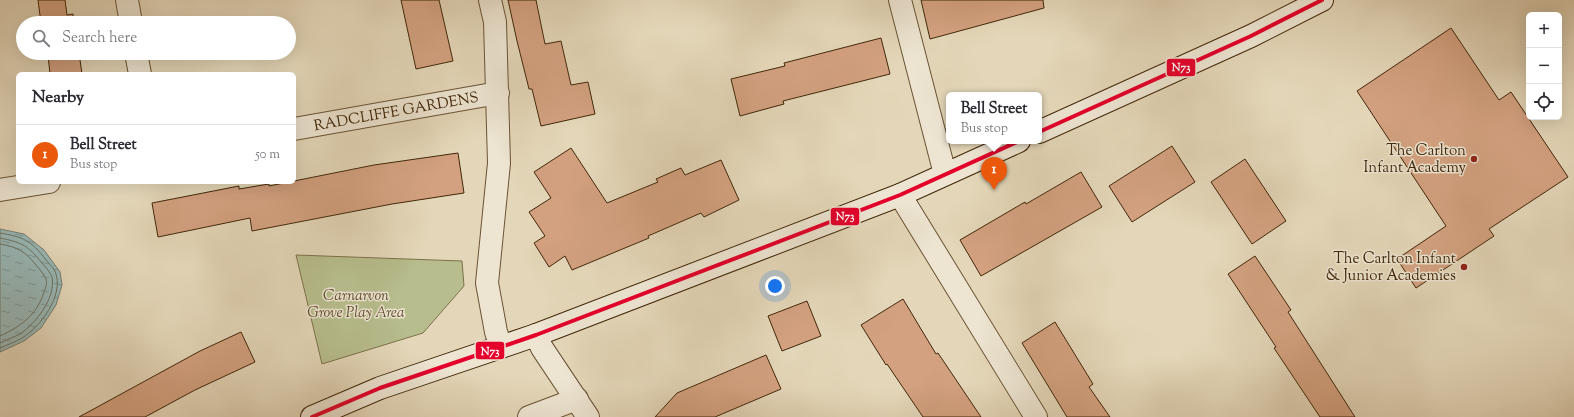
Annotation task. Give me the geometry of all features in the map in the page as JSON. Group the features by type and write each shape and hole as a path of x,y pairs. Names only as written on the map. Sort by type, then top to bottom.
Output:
{"street":[{"path":"127,0 130,16"},
{"path":"490,0 495,22 499,163 487,283 496,332 501,347"},
{"path":"900,0 945,174"},
{"path":"1042,131 1251,36 1322,0"},
{"path":"137,60 140,72"},
{"name":"RADCLIFFE GARDENS","path":"296,129 498,93"},
{"path":"312,417 380,388 536,335 900,195 1011,144"},
{"path":"0,190 37,184"},
{"path":"900,195 1036,417"},
{"path":"529,417 582,408 542,348 536,335"}],"green space":[{"name":"Carnarvon Grove Play Area","path":"296,255 462,261 464,286 423,333 322,364"}],"water":[{"path":"0,229 24,234 44,250 60,272 62,285 56,305 41,328 24,341 0,352"}],"building":[{"path":"38,0 65,0 67,15 73,14 73,16 40,16"},
{"path":"401,0 439,0 453,61 416,69"},
{"path":"508,0 536,0 545,44 561,41 571,85 588,82 595,114 541,126 532,89 529,89"},
{"path":"921,0 1043,0 1044,8 930,39"},
{"name":"The Carlton Infant Academy","path":"1451,28 1499,100 1511,92 1526,114 1526,120 1530,120 1568,177 1489,229 1494,236 1416,288 1397,259 1446,226 1357,91"},
{"path":"881,38 890,74 783,101 784,104 740,116 731,79 785,66 784,63"},
{"path":"49,60 80,60 82,72 50,72"},
{"path":"1172,146 1195,182 1132,222 1109,186"},
{"path":"571,148 607,203 658,182 656,179 681,168 685,175 721,160 739,200 704,217 701,213 648,236 649,238 572,270 565,256 549,267 534,243 545,236 529,212 551,198 534,172"},
{"path":"458,153 464,193 392,204 252,231 250,218 158,237 152,203 239,186 239,189 269,184 269,186 279,184 296,184 296,181 374,165"},
{"path":"1245,159 1286,221 1252,244 1211,182"},
{"path":"1081,172 1102,207 981,276 960,240 1025,202 1026,204"},
{"path":"1255,256 1291,310 1288,312 1355,417 1320,417 1274,348 1276,347 1228,274"},
{"path":"903,299 936,354 938,353 981,417 923,417 887,364 886,365 861,325"},
{"path":"807,301 821,336 782,351 768,316"},
{"path":"1055,322 1093,384 1089,387 1110,417 1067,417 1022,343"},
{"path":"241,332 255,362 195,390 145,417 79,417 200,351"},
{"path":"766,355 781,389 715,417 655,417 677,393"}],"transit line":[{"name":"N73","path":"1042,131 1251,36 1322,0"},
{"name":"N73","path":"312,417 380,388 536,335 900,195 1012,144"}],"place":[{"name":"The Carlton Infant Academy","path":"1474,159"},
{"name":"Bell Street","path":"994,190"},
{"name":"The Carlton Infant & Junior Academies","path":"1464,267"}]}
